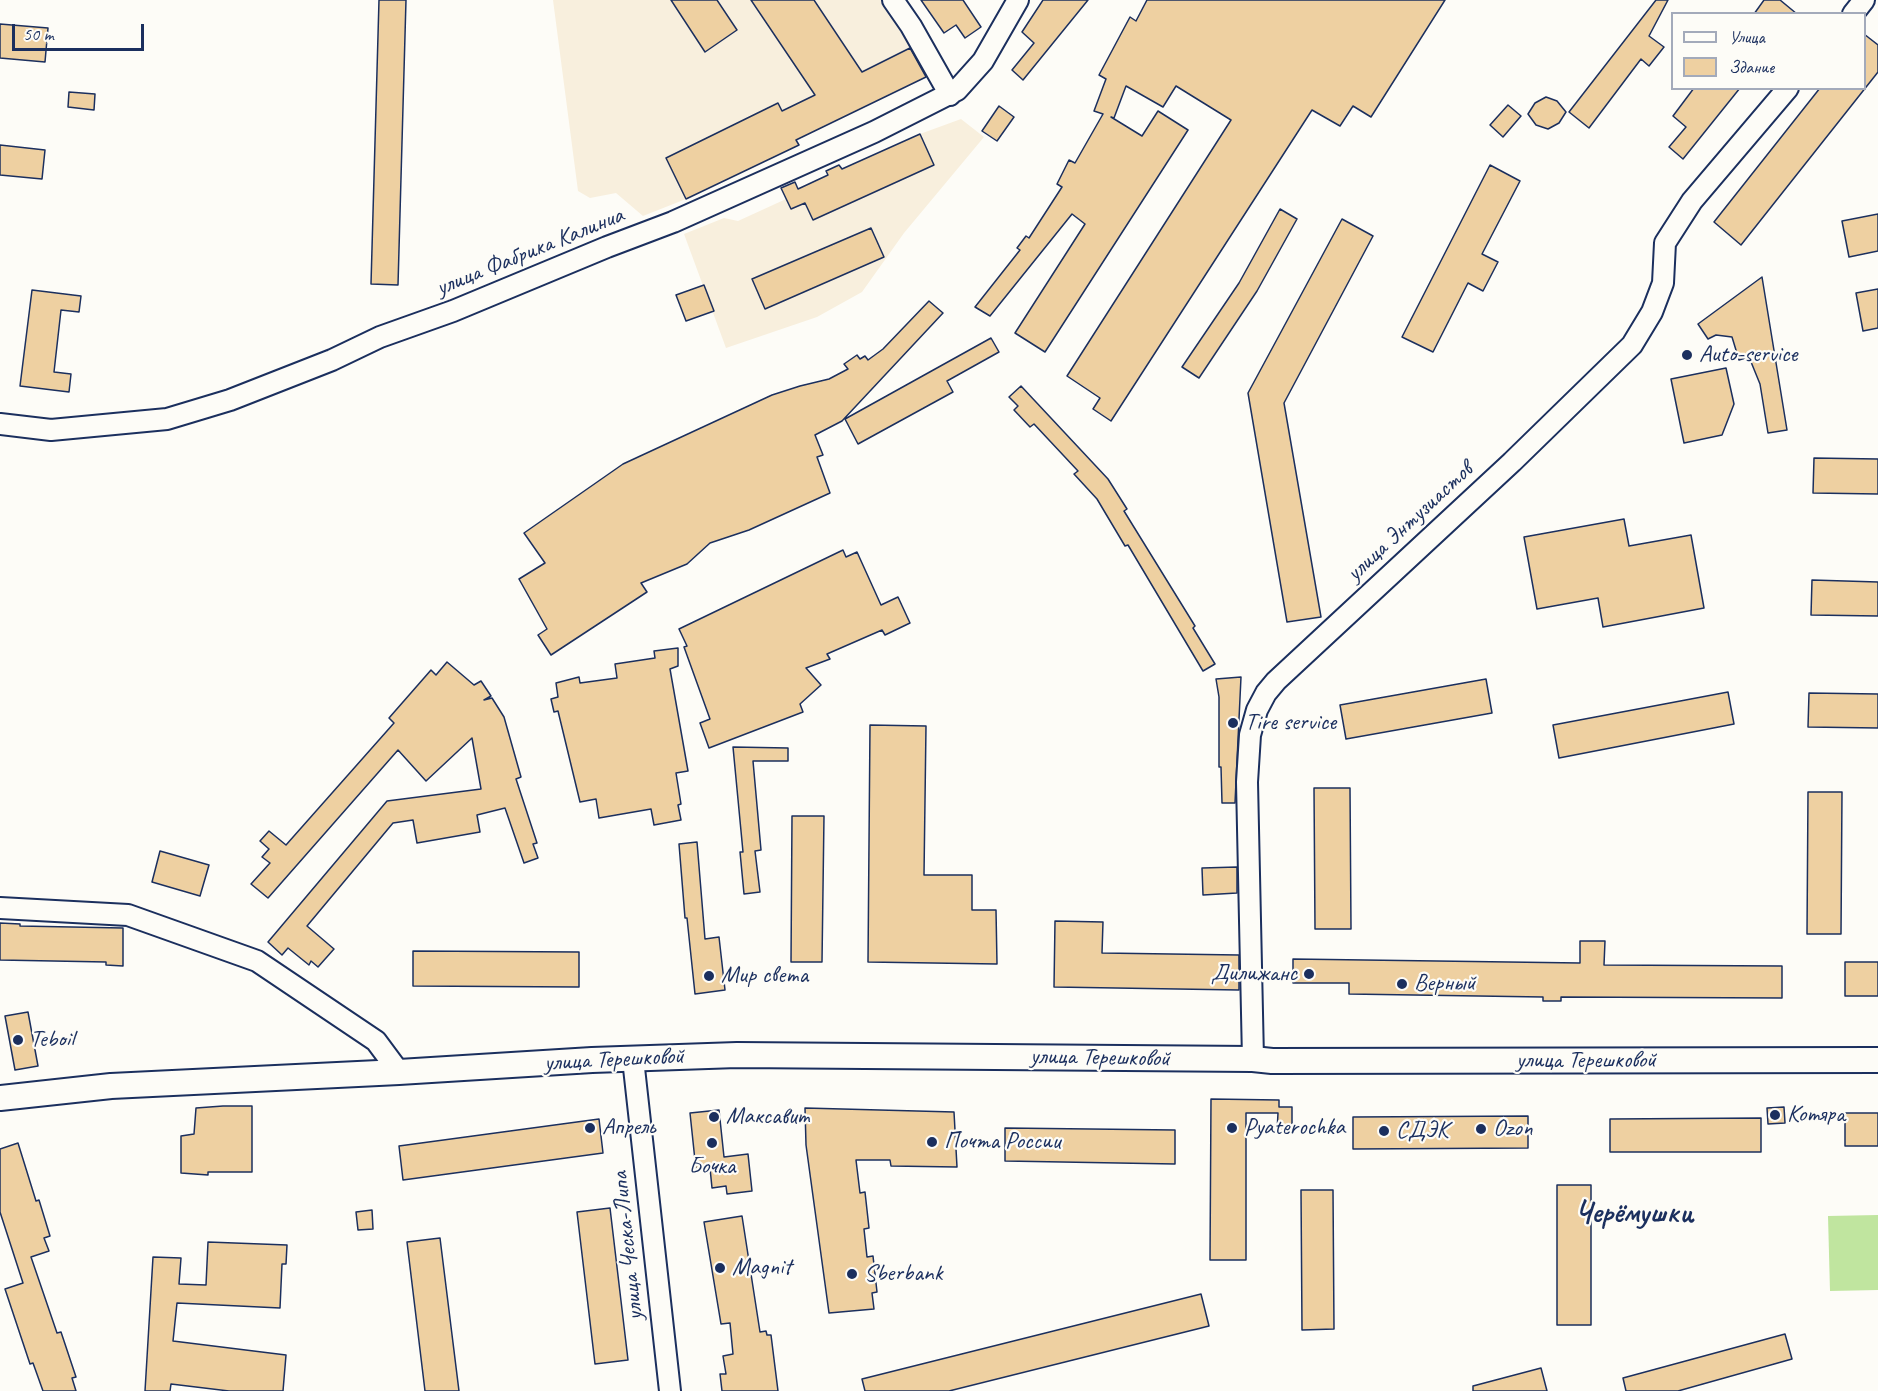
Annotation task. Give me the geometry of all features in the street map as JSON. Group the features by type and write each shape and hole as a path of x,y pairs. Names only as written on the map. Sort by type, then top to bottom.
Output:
{"main road":[{"name":"улица Терешковой","path":"0,1098 111,1086 737,1055 1272,1061 1878,1060"}],"street":[{"path":"893,0 911,26 950,95"},
{"name":"улица Фабрика Калиниа","path":"0,424 51,430 167,419 230,400 332,360 380,337 453,311 673,222 874,132 950,95 983,62 1018,0"},
{"path":"1855,12 1864,0"},
{"name":"улица Энтузиастов","path":"1253,1059 1247,782 1250,735 1257,710 1266,693 1276,681 1512,462 1632,345 1652,312 1663,283 1665,243 1692,201 1786,90"},
{"path":"0,908 128,915 257,961 376,1041 399,1072"},
{"name":"улица Ческа-Липа","path":"633,1059 670,1391"}],"shaded area":[{"path":"553,0 886,0 930,75 797,140 798,145 686,199 643,216 616,193 590,198 578,191"},
{"path":"961,119 984,137 904,233 862,292 817,317 726,348 684,234 724,218 738,221 786,199 781,188 795,182 798,189 828,175 826,171 839,165 842,169 920,134"}],"green space":[{"path":"1878,1215 1878,1290 1830,1291 1828,1216"}],"building":[{"path":"379,0 406,0 398,285 371,284"},
{"path":"671,0 717,0 737,30 705,52"},
{"path":"751,0 814,0 862,72 910,48 926,77 796,140 799,145 686,199 666,158 778,103 782,111 815,95"},
{"path":"921,0 963,0 981,27 965,38 956,25 944,33"},
{"path":"1043,0 1088,0 1023,80 1012,70 1034,43 1022,32"},
{"path":"1147,0 1445,0 1371,117 1353,106 1340,126 1312,110 1111,421 1093,409 1100,398 1067,376 1231,120 1176,86 1163,107 1126,86 1114,118 1111,117 1142,136 1158,111 1188,130 1045,352 1015,333 1085,224 1072,214 990,316 975,307 1020,250 1017,248 1026,236 1029,238 1062,187 1057,184 1069,160 1075,163 1103,114 1094,111 1106,79 1099,75 1130,17 1136,21"},
{"path":"1656,0 1668,0 1649,36 1664,47 1649,66 1641,59 1589,128 1569,112"},
{"path":"1764,0 1780,0 1795,12 1755,12"},
{"path":"0,24 48,28 45,62 0,58"},
{"path":"1866,36 1878,45 1878,72 1866,87"},
{"path":"1692,90 1738,90 1683,159 1669,147 1686,127 1673,116"},
{"path":"1818,90 1864,90 1741,245 1714,222"},
{"path":"69,92 95,94 94,110 68,107"},
{"path":"1546,97 1557,101 1566,112 1559,123 1548,129 1536,125 1528,114 1535,103"},
{"path":"1508,105 1521,116 1503,137 1490,125"},
{"path":"999,106 1014,117 997,141 982,131"},
{"path":"920,134 934,165 813,220 805,203 791,209 781,188 795,182 798,189 828,175 826,171 839,165 842,169"},
{"path":"0,145 45,150 42,179 0,175"},
{"path":"1490,165 1520,181 1482,254 1498,262 1483,291 1468,283 1433,352 1402,337"},
{"path":"1280,209 1297,219 1257,291 1199,378 1182,367 1239,283"},
{"path":"1878,214 1878,251 1849,257 1842,221"},
{"path":"1342,219 1373,236 1284,403 1321,617 1287,622 1248,393"},
{"path":"871,228 884,257 765,309 752,279"},
{"path":"1762,277 1787,430 1768,433 1760,384 1749,357 1739,360 1732,337 1716,335 1708,339 1698,324"},
{"path":"704,285 714,311 686,321 676,295"},
{"path":"1878,289 1878,328 1863,331 1856,293"},
{"path":"32,290 81,296 79,312 61,310 54,372 71,374 69,392 20,386"},
{"path":"929,301 943,313 842,421 815,435 823,455 817,457 830,493 749,530 710,543 687,564 641,583 647,592 551,655 538,635 547,629 519,579 545,563 524,533 623,464 772,395 829,379 848,369 844,364 857,355 860,359 865,356 868,360 883,349"},
{"path":"991,338 999,352 947,381 953,392 858,444 845,419"},
{"path":"1726,368 1734,404 1722,435 1684,443 1671,379"},
{"path":"1021,386 1108,479 1127,509 1124,511 1195,626 1193,628 1215,664 1203,671 1128,545 1125,546 1097,499 1074,474 1078,471 1034,424 1030,427 1014,410 1018,406 1009,397"},
{"path":"1814,458 1878,459 1878,494 1813,493"},
{"path":"1624,519 1629,546 1691,535 1704,608 1603,627 1598,598 1537,609 1524,537"},
{"path":"843,550 846,557 857,552 881,605 898,597 910,623 885,635 882,630 827,654 830,659 806,668 821,685 800,704 803,712 709,748 700,723 710,719 684,647 687,646 679,629"},
{"path":"1812,580 1878,582 1878,616 1811,615"},
{"path":"678,648 678,666 670,669 688,771 676,773 681,820 654,825 651,809 599,818 596,799 580,802 558,711 554,712 551,699 558,697 556,683 579,677 580,683 617,678 615,664 655,658 654,651"},
{"path":"447,662 474,685 481,681 491,696 484,700 492,698 504,717 521,777 516,779 537,843 533,844 538,858 524,863 505,808 477,815 480,832 417,843 413,820 393,823 307,926 334,949 318,967 311,961 309,965 288,948 282,955 268,942 387,801 481,789 472,738 426,781 398,750 268,898 251,884 270,863 262,857 269,849 260,841 269,831 286,845 394,723 389,718 431,670 436,675"},
{"path":"1241,677 1235,803 1222,803 1221,767 1219,767 1219,697 1216,679"},
{"path":"1486,679 1492,713 1346,739 1340,705"},
{"path":"1728,692 1734,724 1559,758 1553,725"},
{"path":"1809,693 1878,694 1878,728 1808,727"},
{"path":"870,725 926,726 924,875 972,875 972,910 996,910 997,964 868,962"},
{"path":"733,747 788,748 788,761 753,761 761,850 755,851 760,892 744,894 740,852 743,852"},
{"path":"1314,788 1350,788 1351,929 1315,929"},
{"path":"1808,792 1842,792 1841,934 1807,934"},
{"path":"792,816 824,816 822,962 791,962"},
{"path":"697,842 705,939 719,937 725,990 695,994 687,918 685,918 679,844"},
{"path":"160,851 209,865 200,896 152,882"},
{"path":"1237,867 1237,893 1203,895 1202,868"},
{"path":"1055,921 1103,922 1102,953 1239,955 1239,990 1054,987"},
{"path":"0,923 20,924 20,926 123,928 123,966 106,965 106,962 0,960"},
{"path":"1580,941 1605,941 1604,965 1782,966 1782,998 1561,997 1561,1001 1543,1001 1543,997 1349,994 1349,983 1293,983 1293,959 1580,963"},
{"path":"413,951 579,952 579,987 413,986"},
{"path":"1845,962 1878,962 1878,996 1845,996"},
{"path":"28,1012 38,1066 15,1070 5,1016"},
{"path":"1211,1099 1279,1100 1279,1107 1292,1107 1292,1133 1277,1132 1278,1113 1246,1113 1246,1260 1210,1260"},
{"path":"252,1106 252,1172 208,1172 208,1175 181,1173 181,1136 194,1134 196,1108"},
{"path":"1784,1107 1785,1123 1768,1124 1767,1108"},
{"path":"805,1108 954,1112 957,1167 891,1166 890,1160 856,1160 860,1193 865,1192 869,1228 864,1229 867,1257 873,1256 877,1292 872,1293 874,1309 829,1313 806,1145"},
{"path":"719,1110 724,1157 748,1154 752,1191 727,1194 726,1186 712,1188 710,1168 696,1170 690,1113"},
{"path":"1845,1113 1878,1113 1878,1146 1845,1146"},
{"path":"1528,1116 1528,1148 1353,1149 1353,1117"},
{"path":"1761,1118 1761,1152 1610,1152 1610,1119"},
{"path":"599,1119 603,1153 403,1180 399,1146"},
{"path":"1005,1128 1175,1130 1175,1164 1005,1161"},
{"path":"18,1143 36,1201 39,1200 50,1236 44,1238 49,1251 31,1257 57,1333 61,1332 76,1377 72,1378 76,1391 43,1391 33,1363 30,1364 5,1289 23,1283 0,1212 0,1149"},
{"path":"1557,1185 1591,1185 1591,1325 1557,1325"},
{"path":"1301,1190 1333,1190 1334,1329 1302,1330"},
{"path":"610,1208 628,1360 595,1364 577,1212"},
{"path":"372,1210 373,1229 358,1230 356,1212"},
{"path":"742,1216 760,1332 766,1331 767,1335 771,1335 778,1391 722,1391 720,1374 726,1374 723,1356 733,1354 730,1323 721,1324 704,1222"},
{"path":"440,1238 459,1391 425,1391 407,1242"},
{"path":"208,1242 287,1245 286,1264 282,1264 280,1308 177,1303 173,1341 286,1355 283,1391 229,1391 171,1384 170,1391 145,1391 153,1257 181,1258 179,1284 206,1285"},
{"path":"1201,1294 1209,1326 949,1391 865,1391 862,1379"},
{"path":"1785,1334 1792,1359 1678,1391 1626,1391 1623,1378"},
{"path":"1541,1368 1547,1391 1473,1391 1473,1386"}],"place":[{"name":"Auto-service","path":"1687,355"},
{"name":"Tire service","path":"1233,723"},
{"name":"Дилижанс","path":"1309,974"},
{"name":"Мир света","path":"709,976"},
{"name":"Верный","path":"1402,984"},
{"name":"Teboil","path":"18,1040"},
{"name":"Котяра","path":"1775,1115"},
{"name":"Максавит","path":"714,1117"},
{"name":"Апрель","path":"590,1128"},
{"name":"Pyaterochka","path":"1232,1128"},
{"name":"Ozon","path":"1481,1129"},
{"name":"СДЭК","path":"1384,1131"},
{"name":"Почта России","path":"932,1142"},
{"name":"Бочка","path":"712,1143"},
{"name":"Magnit","path":"720,1268"},
{"name":"Sberbank","path":"852,1274"}],"district":[{"name":"Черёмушки","path":"1634,1214"}]}
